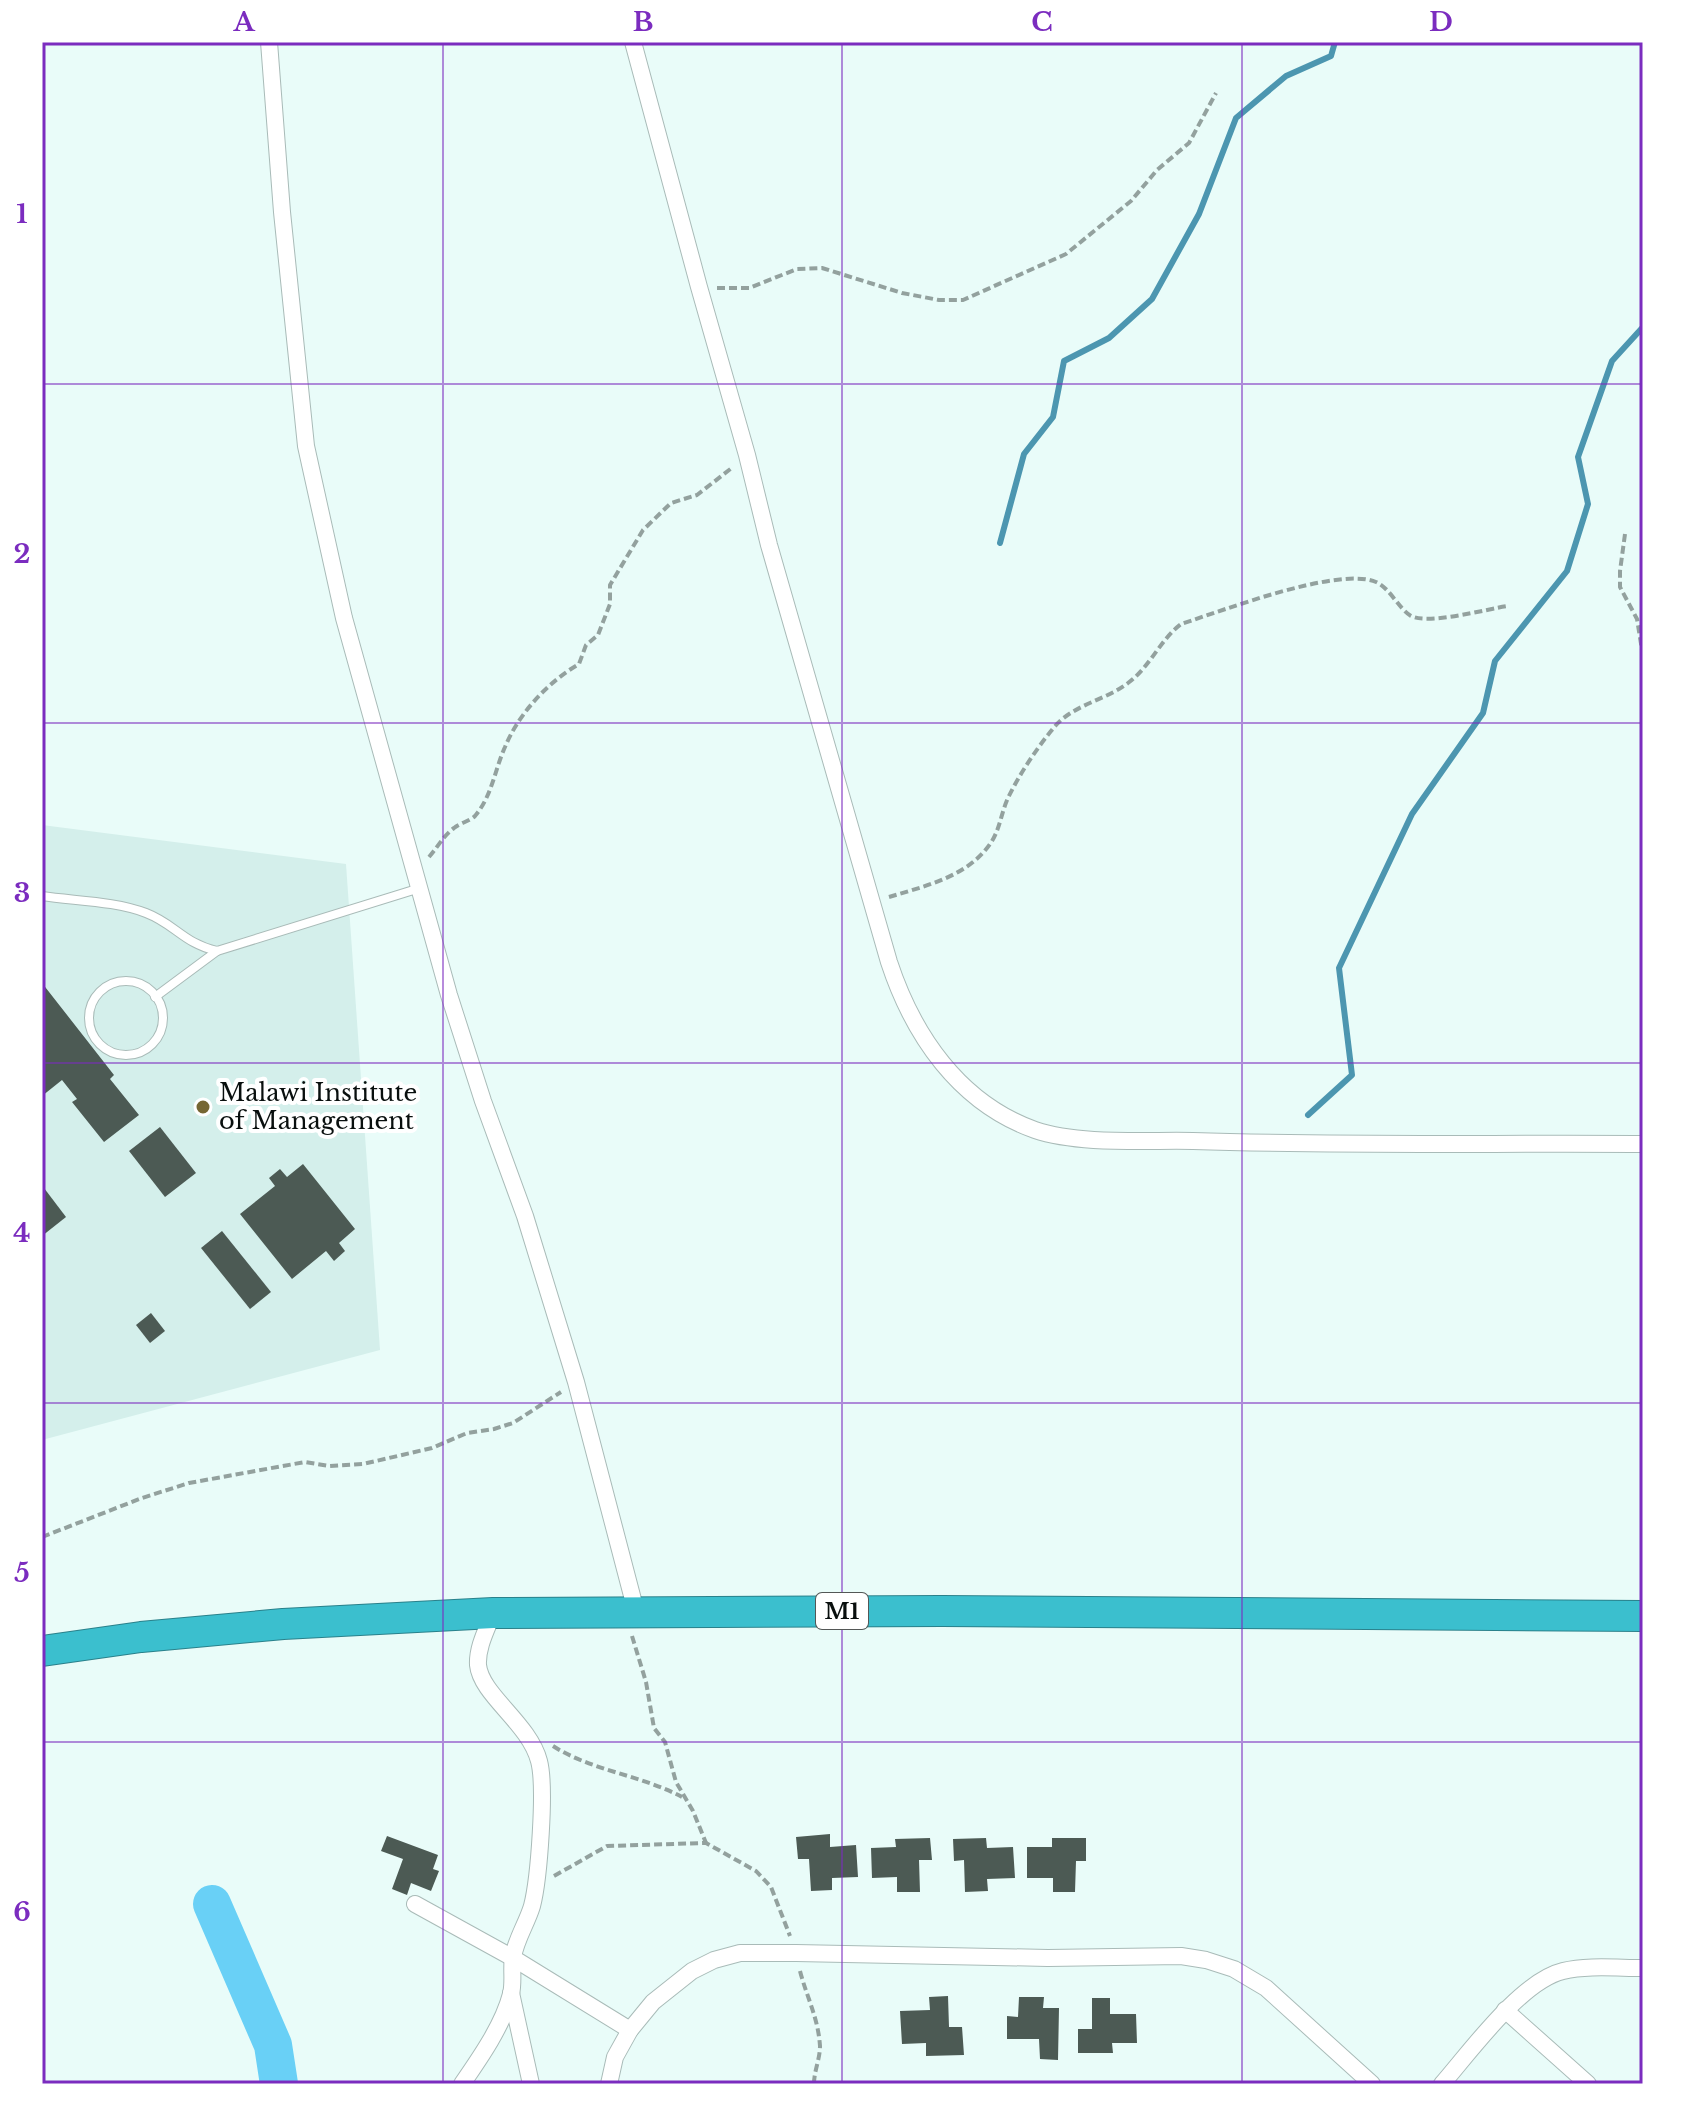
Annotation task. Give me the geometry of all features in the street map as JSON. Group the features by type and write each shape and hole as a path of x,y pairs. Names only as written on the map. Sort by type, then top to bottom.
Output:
{"highway":[{"name":"M1","path":"42,1651 141,1637 283,1624 493,1613 1643,1616"}],"street":[{"path":"269,42 282,212 306,446 344,618 449,995 525,1216 576,1382 629,1611"},
{"path":"633,42 769,545 871,902 900,994 931,1051 979,1098 1006,1116 1036,1130 1068,1137 1240,1143 1643,1144"},
{"path":"493,1613 480,1649 478,1666 482,1681 523,1728 539,1760 542,1787 533,1898 513,1958 511,1993 531,2084"},
{"path":"415,1904 513,1958 630,2030"},
{"path":"609,2084 615,2057 630,2030 653,2002 682,1977 703,1965 740,1953 796,1953 1048,1958 1181,1956 1206,1960 1234,1969 1266,1988 1372,2084"},
{"path":"1442,2084 1505,2010 1541,1981 1561,1971 1643,1968"},
{"path":"462,2084 499,2024 511,1993"},
{"path":"1505,2010 1588,2084"}],"lane":[{"path":"155,997 217,951 420,888"},
{"path":"42,896 144,912 162,920 197,946 217,951"},
{"path":"116,982 139,983 155,997 162,1010 163,1023 151,1045 141,1052 115,1054 95,1039 90,1028 91,1005 105,987 116,982"}],"path":[{"path":"699,287 749,288 797,269 822,268 902,293 939,300 963,300 1066,254 1131,201 1157,170 1189,143 1216,93"},
{"path":"414,864 429,857 452,829 474,817 495,779 504,748 517,724 532,703 563,674 579,664 586,645 598,635 602,625 610,604 610,585 643,530 671,503 697,495 747,455"},
{"path":"1625,534 1620,587 1637,619 1643,656"},
{"path":"871,902 955,875 973,862 990,844 1014,786 1063,716 1125,686 1143,671 1172,631 1181,624 1295,587 1347,579 1377,582 1412,616 1429,618 1508,606"},
{"path":"42,1537 189,1483 305,1462 329,1466 363,1464 432,1448 467,1433 513,1423 576,1382"},
{"path":"629,1611 654,1728 665,1742 676,1782 693,1811 706,1843"},
{"path":"523,1728 575,1758 626,1774 684,1798"},
{"path":"533,1898 555,1875 607,1846 706,1843 756,1871 771,1887 817,2016 820,2051 814,2084"}],"shaded area":[{"name":"Malawi Institute of Management","path":"42,825 346,864 380,1350 42,1440"}],"building":[{"path":"42,983 114,1075 110,1079 139,1115 104,1142 72,1102 77,1099 62,1080 42,1096"},
{"path":"160,1127 196,1173 165,1197 129,1151"},
{"path":"303,1164 355,1229 339,1243 345,1251 334,1261 326,1251 292,1279 240,1214 275,1186 269,1178 280,1169 287,1177"},
{"path":"42,1189 66,1217 42,1236"},
{"path":"222,1231 271,1292 250,1309 201,1248"},
{"path":"151,1313 165,1331 150,1343 136,1325"},
{"path":"830,1834 830,1847 856,1845 858,1877 832,1878 832,1890 811,1891 809,1859 798,1859 796,1837"},
{"path":"387,1836 438,1855 433,1869 439,1871 431,1891 411,1883 407,1895 392,1889 403,1859 381,1851"},
{"path":"930,1838 932,1860 919,1860 920,1892 897,1892 897,1877 872,1878 871,1848 896,1847 895,1839"},
{"path":"986,1838 987,1848 1013,1847 1015,1878 987,1879 988,1891 965,1892 964,1860 954,1861 953,1839"},
{"path":"1052,1838 1086,1838 1086,1861 1076,1861 1075,1892 1053,1892 1053,1878 1027,1878 1027,1847 1052,1847"},
{"path":"948,1996 949,2027 962,2027 964,2055 926,2056 926,2043 902,2044 900,2011 930,2010 929,1997"},
{"path":"1019,1997 1044,1997 1043,2008 1059,2008 1058,2060 1040,2059 1039,2039 1007,2039 1007,2016 1018,2017"},
{"path":"1092,1998 1110,1998 1110,2014 1136,2014 1137,2043 1112,2043 1113,2053 1078,2053 1078,2029 1092,2029"}],"waterway":[{"path":"1000,543 1024,454 1053,417 1064,361 1109,338 1152,299 1199,214 1236,118 1286,76 1331,56 1335,42"},
{"path":"1308,1115 1352,1075 1339,968 1412,814 1483,713 1495,661 1567,571 1588,504 1578,457 1612,361 1643,327"},
{"path":"212,1904 273,2045 279,2084"}],"place":[{"name":"Malawi Institute of Management","path":"203,1107"}]}
